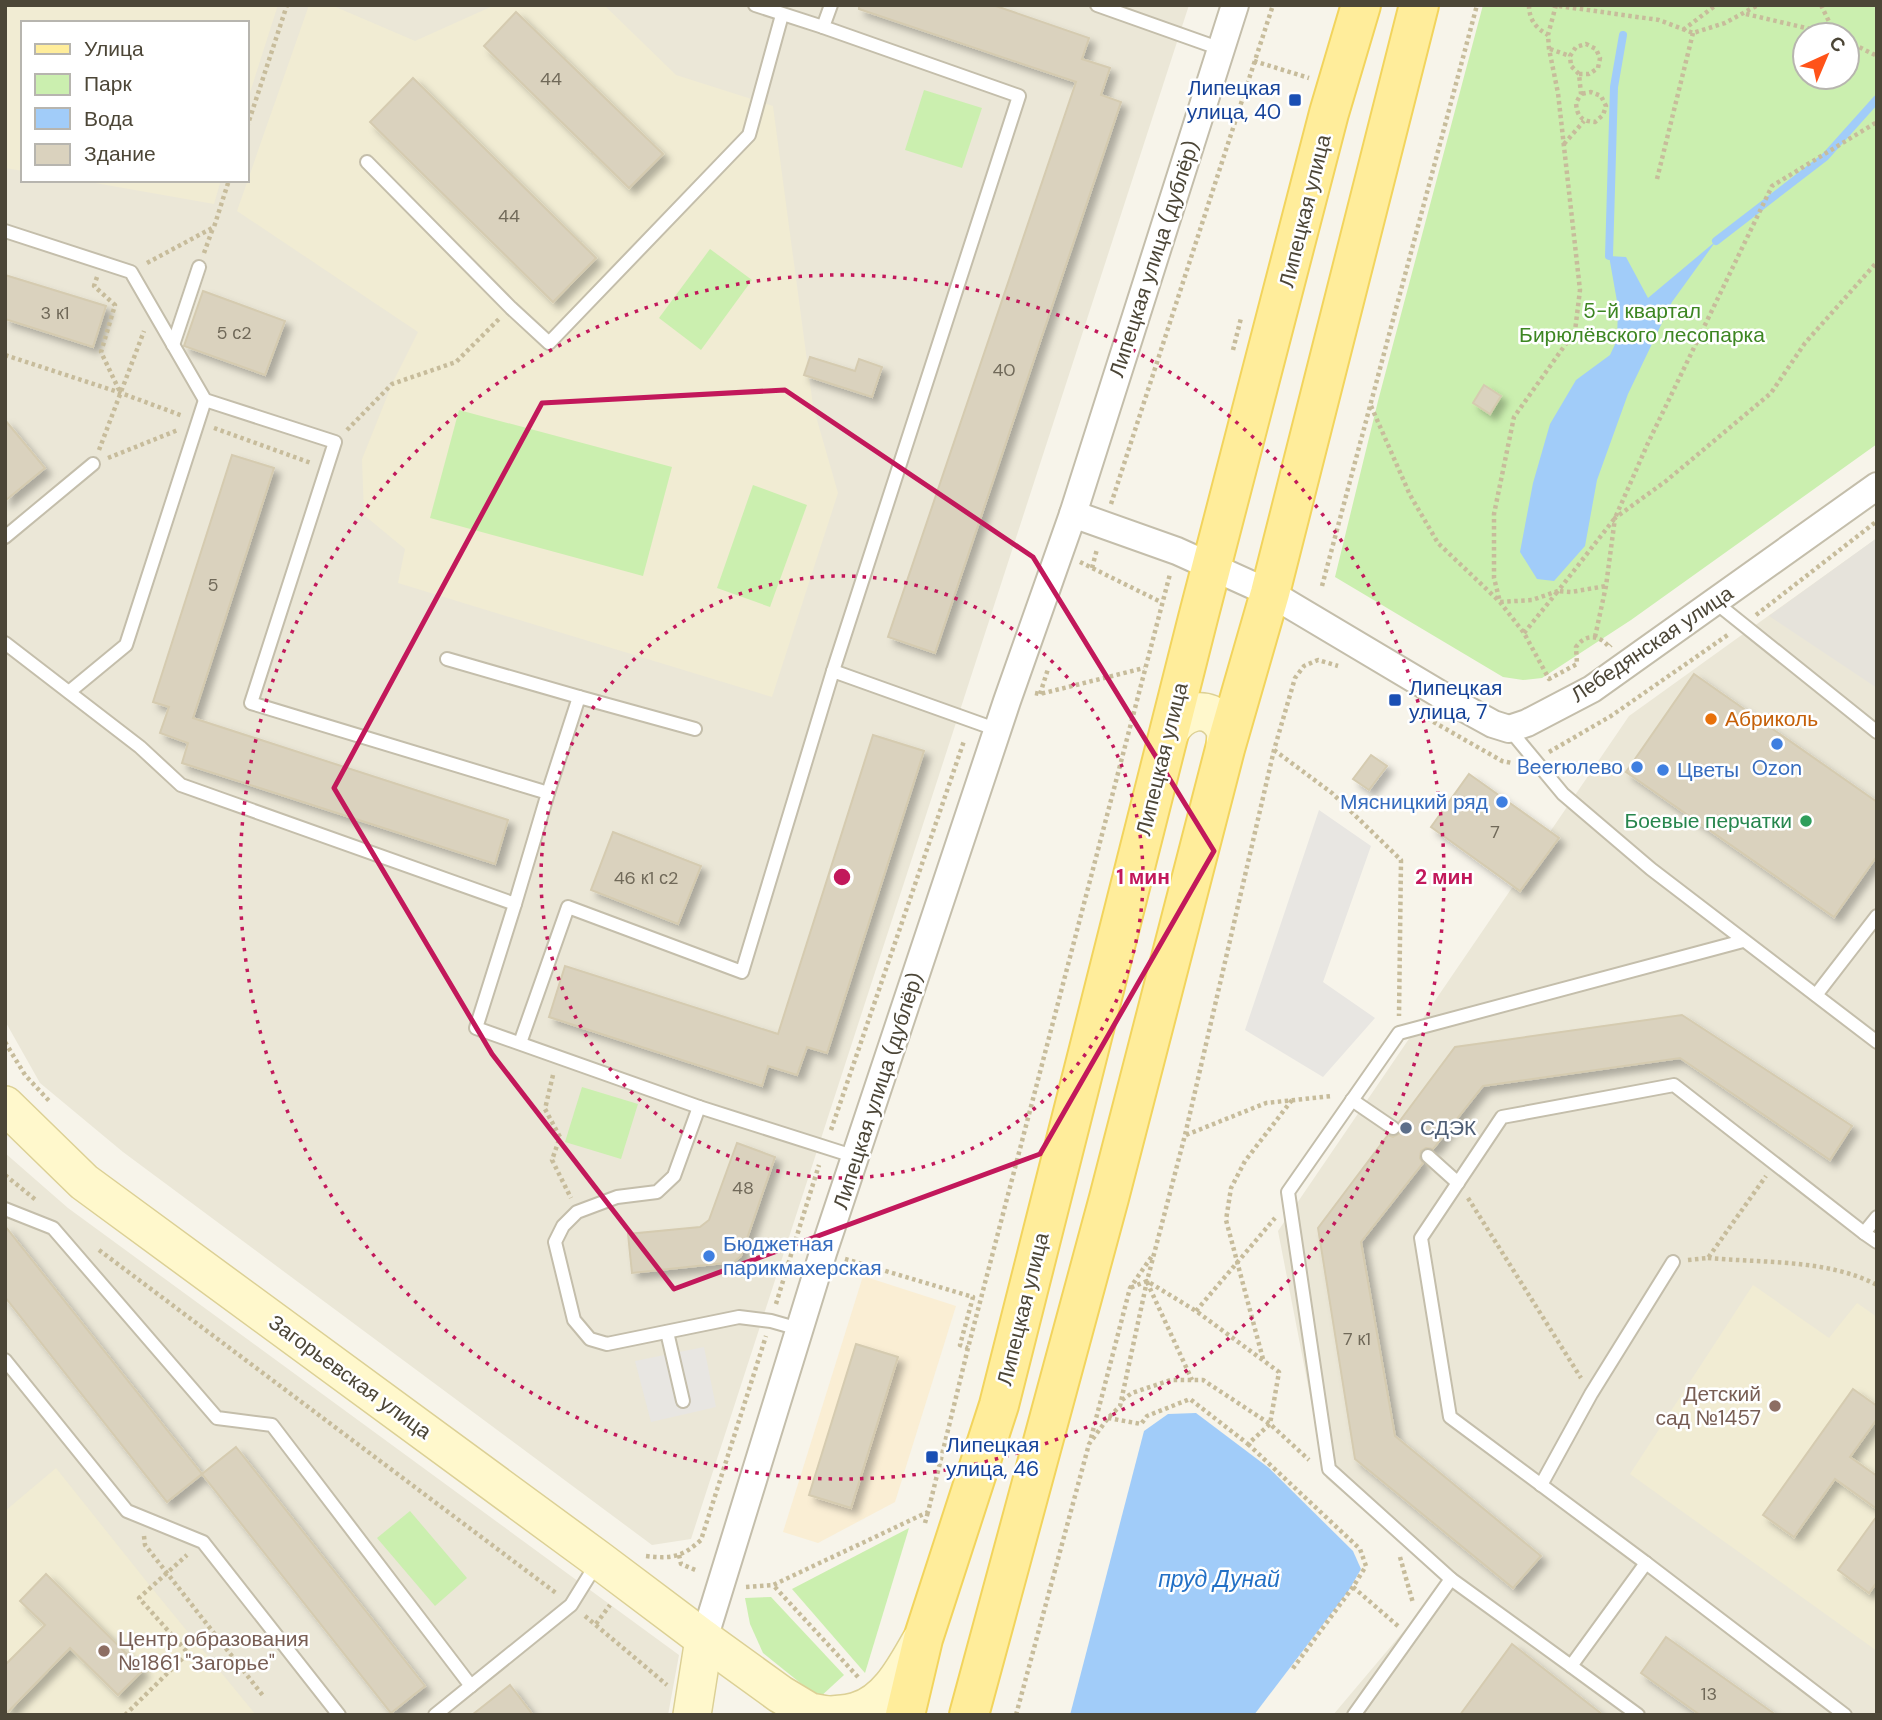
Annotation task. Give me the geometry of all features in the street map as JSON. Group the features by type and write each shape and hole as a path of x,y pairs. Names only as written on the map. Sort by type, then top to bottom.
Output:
{"main road":[{"name":"Липецкая улица","path":"905,1715 923,1639 999,1405 1329,113 1361,5"},
{"path":"969,1715 1109,1198 1225,749 1270,593 1419,5"}],"street":[{"name":"Липецкая улица (дублёр)","path":"682,1702 704,1639 799,1329 1013,685 1073,514 1235,5"},
{"name":"Лебедянская улица","path":"1508,729 1527,723 1592,689 1877,486"},
{"path":"1073,514 1213,566 1270,593 1453,702 1493,724 1508,729"},
{"path":"1169,734 1180,717 1197,711 1207,713 1223,725 1225,749"},
{"name":"Загорьевская улица","path":"5,1105 84,1182 780,1694 810,1712 828,1715"},
{"path":"980,1715 992,1629"},
{"path":"828,1715 858,1711 880,1698 901,1675 923,1639"}],"lane":[{"path":"520,1043 568,907 742,972 833,671 1019,96 755,5"},
{"path":"823,27 831,5"},
{"path":"1097,5 1221,48"},
{"path":"367,162 511,308 550,343 749,135 782,15"},
{"path":"5,231 131,272 205,400 335,442 251,703 548,793"},
{"path":"173,345 199,267"},
{"path":"69,692 126,645 205,400"},
{"path":"5,537 93,464"},
{"path":"1715,602 1877,732"},
{"path":"5,643 140,747 180,785 515,904"},
{"path":"447,659 695,729"},
{"path":"833,671 998,730"},
{"path":"579,697 476,1028 699,1107 856,1157"},
{"path":"1508,729 1563,794 1651,869 1877,1042"},
{"path":"1816,995 1877,916"},
{"path":"1638,1715 1451,1579 1329,1469 1288,1192 1399,1033 1743,941"},
{"path":"1845,1715 1450,1417 1421,1238 1502,1117 1674,1085 1877,1242"},
{"path":"1355,1096 1394,1128"},
{"path":"699,1107 674,1176 657,1192 618,1197 577,1212 563,1226 555,1241 574,1320 590,1339 607,1344 739,1317 771,1321 799,1329"},
{"path":"1428,1156 1458,1183"},
{"path":"5,1209 53,1228 217,1418 272,1425 471,1686"},
{"path":"1864,1233 1877,1217"},
{"path":"1541,1485 1591,1394 1673,1262"},
{"path":"667,1332 683,1401"},
{"path":"5,1360 127,1511 203,1542 339,1715"},
{"path":"435,1715 571,1605 599,1560"},
{"path":"1571,1666 1646,1563"},
{"path":"1354,1715 1451,1579"}],"path":[{"path":"248,124 287,5"},
{"path":"1092,568 1273,5"},
{"path":"1322,586 1477,5"},
{"path":"1529,5 1533,23 1548,35"},
{"path":"1500,603 1494,578 1494,514 1514,417 1575,331 1580,290 1558,93 1549,49 1548,35 1555,5 1659,20 1693,33 1745,14 1758,5"},
{"path":"1683,30 1716,5"},
{"path":"1821,5 1828,21"},
{"path":"1745,14 1791,25"},
{"path":"1657,179 1693,33"},
{"path":"1579,74 1589,74 1598,68 1600,58 1596,49 1586,44 1576,47 1570,56 1571,66 1579,74 1581,94 1576,103 1577,114 1584,121 1595,122 1603,116 1606,106 1601,96 1591,92 1581,94"},
{"path":"1861,48 1877,56"},
{"path":"1549,49 1570,56"},
{"path":"1254,61 1310,79 1313,66"},
{"path":"1564,145 1584,121"},
{"path":"1524,633 1615,518 1772,186 1877,122"},
{"path":"199,267 228,182"},
{"path":"131,272 214,227"},
{"path":"102,262 94,286 116,305 101,352 121,393"},
{"path":"1595,637 1606,586 1615,518 1666,481 1771,393 1805,343 1877,262"},
{"path":"335,442 392,384 456,362 511,308"},
{"path":"93,464 152,309"},
{"path":"5,355 121,393 327,468"},
{"path":"1371,406 1410,495 1438,543 1500,603 1524,633 1549,679 1577,664 1576,648 1584,639 1601,638 1609,647"},
{"path":"93,464 198,422"},
{"path":"924,1525 1161,602 1059,554"},
{"path":"1500,603 1532,600 1558,591 1571,592 1606,586"},
{"path":"1089,1444 1120,1406 1147,1281 1185,1135 1274,750 1295,678 1304,666"},
{"path":"1013,685 1040,694 1144,668"},
{"path":"1274,750 1332,793 1401,860 1399,1033"},
{"path":"5,1042 25,1075 52,1104"},
{"path":"558,1057 545,1109 561,1137 552,1160 577,1212"},
{"path":"1185,1135 1266,1103 1355,1096"},
{"path":"1263,1360 1226,1220 1231,1188 1245,1161 1292,1100"},
{"path":"1708,1258 1775,1164"},
{"path":"5,1175 45,1208"},
{"path":"1458,1183 1591,1394"},
{"path":"1196,1311 1289,1200"},
{"path":"635,1548 646,1556 668,1559 688,1552 701,1540 794,1245"},
{"path":"98,1249 571,1605 682,1702"},
{"path":"1016,1715 1130,1288 1154,1252"},
{"path":"1673,1262 1708,1258 1813,1267 1861,1277 1877,1285"},
{"path":"922,1281 973,1297 960,1345 968,1348"},
{"path":"1130,1288 1147,1281"},
{"path":"1147,1281 1196,1311 1279,1372 1270,1424 1248,1444"},
{"path":"1147,1281 1192,1380"},
{"path":"1121,1401 1132,1393 1171,1380 1203,1380 1270,1424"},
{"path":"1108,1418 1141,1424 1147,1416 1190,1399 1248,1444 1360,1549 1366,1566 1291,1671"},
{"path":"861,1680 773,1585 928,1512"},
{"path":"143,1518 145,1545 264,1697"},
{"path":"125,1715 188,1653 139,1598 203,1542"},
{"path":"1399,1554 1419,1624"},
{"path":"1353,1587 1410,1636"}],"highlighted area":[{"path":"785,390 1033,557 1214,851 1040,1154 674,1289 492,1054 334,788 542,403"}],"shaded area":[{"path":"5,5 1189,5 691,1539 652,1545 123,1152 40,1083 5,1021"},
{"path":"5,5 278,5 248,99 248,21 21,21 21,171 5,168"},
{"path":"309,5 331,5 415,41 495,5 604,5 676,75 773,106 813,406 838,493 772,697 398,583 405,549 364,515 362,459 392,384 418,332 237,211"},
{"path":"89,182 220,182 214,204"},
{"path":"1877,538 1877,1715 1333,1715 1446,1581 1326,1478 1278,1231 1629,716"},
{"path":"1877,538 1877,688 1769,616"},
{"path":"1319,810 1371,846 1323,982 1375,1018 1323,1077 1245,1030"},
{"path":"5,1153 68,1208 679,1655 668,1715 5,1715"},
{"path":"863,1276 956,1306 895,1502 818,1543 783,1532"},
{"name":"Детский сад №1457","path":"1753,1285 1829,1338 1857,1303 1877,1317 1877,1651 1630,1474"},
{"path":"704,1347 716,1407 651,1422 635,1361"},
{"name":"Центр образования №1861 \"Загорье\"","path":"56,1468 256,1715 5,1715 5,1511"}],"green space":[{"name":"5-й квартал Бирюлёвского лесопарка","path":"1483,5 1877,5 1877,444 1631,620 1542,678 1523,680 1503,677 1335,577 1378,401"},
{"path":"924,90 982,108 962,168 905,150"},
{"path":"710,249 752,280 701,350 659,318"},
{"path":"459,410 672,467 643,576 430,518"},
{"path":"753,485 807,505 770,607 717,588"},
{"path":"582,1087 638,1104 621,1159 565,1142"},
{"path":"410,1511 467,1578 435,1606 377,1538"},
{"path":"909,1528 865,1673 792,1589"},
{"path":"771,1597 844,1675 819,1698 763,1653 750,1624 745,1598"}],"water":[{"path":"1716,241 1672,302 1628,394 1597,480 1585,546 1554,581 1537,579 1520,552 1533,483 1550,424 1576,380 1610,355 1617,340 1618,307 1609,256 1626,257 1648,298"},
{"name":"пруд Дунай","path":"1196,1413 1269,1468 1353,1551 1361,1569 1349,1590 1254,1715 1070,1715 1144,1431 1168,1414"}],"building":[{"path":"859,5 993,5 1089,38 1082,59 1110,68 1101,95 1121,102 935,653 888,637 1076,82 859,9"},
{"path":"516,12 663,154 629,188 484,46"},
{"path":"413,78 596,258 553,302 370,122"},
{"path":"5,275 106,306 93,347 5,319"},
{"path":"203,291 285,321 265,375 184,346"},
{"path":"810,357 855,371 859,359 882,367 872,397 804,375"},
{"path":"1484,385 1501,396 1490,414 1473,403"},
{"path":"5,420 45,468 5,501"},
{"path":"232,455 274,468 193,718 508,820 495,864 182,763 188,743 160,733 169,707 153,702"},
{"path":"1694,674 1877,802 1877,856 1834,917 1626,772"},
{"path":"873,735 924,751 827,1053 807,1047 797,1075 768,1066 762,1086 549,1017 565,966 778,1034"},
{"path":"1371,755 1387,766 1369,790 1353,779"},
{"path":"1469,774 1559,838 1520,891 1431,827"},
{"path":"613,832 701,866 678,924 591,890"},
{"path":"1682,1015 1852,1126 1830,1160 1680,1058 1483,1086 1433,1149 1426,1148 1421,1151 1420,1158 1423,1163 1361,1242 1395,1436 1541,1556 1513,1588 1355,1459 1318,1228 1388,1135 1393,1137 1400,1133 1402,1128 1399,1122 1455,1047"},
{"path":"737,1143 775,1157 741,1256 734,1262 632,1273 628,1234 700,1227 709,1220"},
{"path":"5,1226 202,1474 167,1502 5,1297"},
{"path":"856,1344 898,1357 851,1508 809,1495"},
{"path":"1853,1389 1877,1406 1877,1419 1850,1457 1877,1476 1877,1509 1835,1479 1794,1537 1763,1515"},
{"path":"236,1447 425,1686 391,1713 202,1474"},
{"path":"1877,1516 1877,1582 1869,1593 1838,1570"},
{"path":"46,1574 143,1670 118,1695 70,1648 5,1715 5,1665 45,1625 20,1601"},
{"path":"1666,1637 1776,1715 1700,1715 1641,1673"},
{"path":"1512,1644 1603,1715 1460,1715"},
{"path":"510,1685 533,1715 472,1715"}],"waterway":[{"path":"1609,256 1614,87 1623,35"},
{"path":"1716,241 1825,157 1877,99"}],"place":[{"name":"Липецкая улица, 40","path":"1295,100"},
{"name":"Липецкая улица, 7","path":"1395,700"},
{"name":"Абриколь","path":"1711,719"},
{"name":"Ozon","path":"1777,744"},
{"name":"Beerюлево","path":"1637,767"},
{"name":"Цветы","path":"1663,770"},
{"name":"Мясницкий ряд","path":"1502,802"},
{"name":"Боевые перчатки","path":"1806,821"},
{"name":"СДЭК","path":"1406,1128"},
{"name":"Бюджетная парикмахерская","path":"709,1256"},
{"name":"Детский сад №1457","path":"1775,1406"},
{"name":"Липецкая улица, 46","path":"932,1457"},
{"name":"Центр образования №1861 \"Загорье\"","path":"104,1651"}]}
